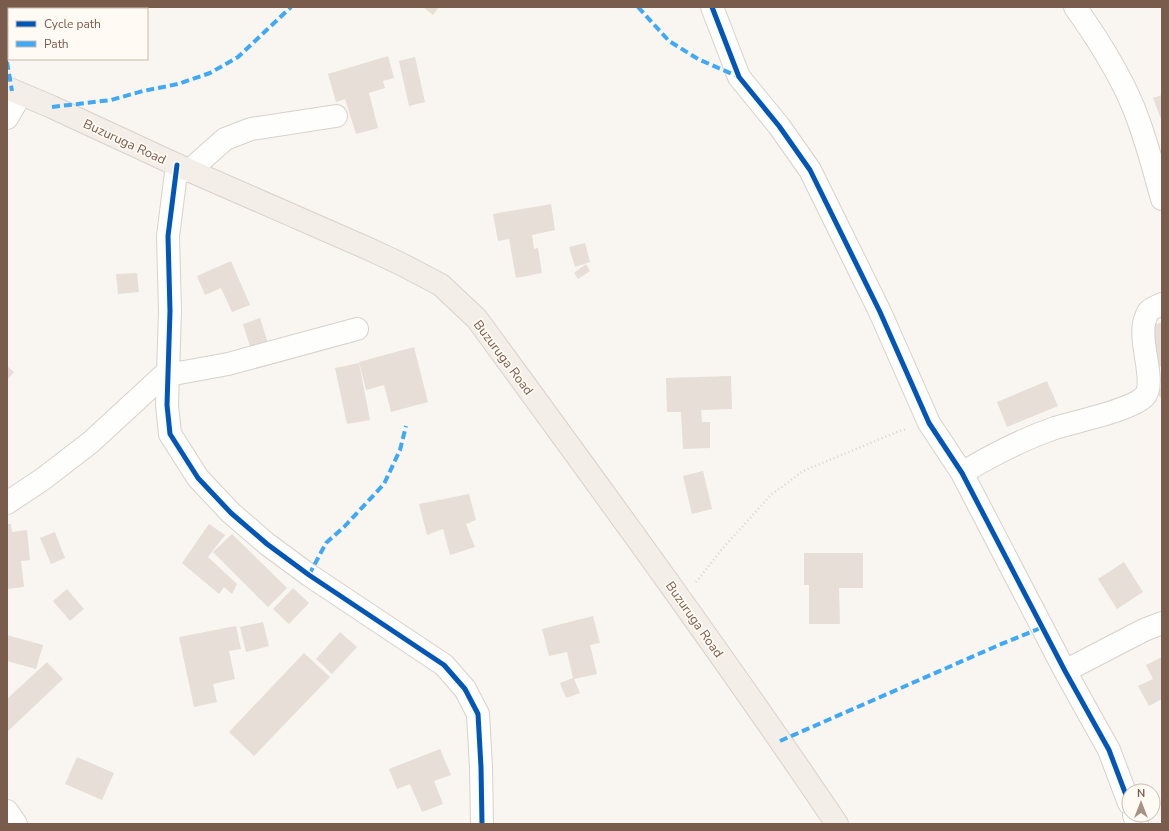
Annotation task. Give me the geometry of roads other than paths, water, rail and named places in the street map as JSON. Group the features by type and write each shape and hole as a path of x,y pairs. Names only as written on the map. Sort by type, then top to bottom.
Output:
{"main road":[{"name":"Buzuruga Road","path":"14,91 183,168 369,249 441,285 477,319 682,599 837,824"}],"street":[{"path":"712,7 739,77 779,126 810,170 880,312 929,423 962,473 1109,750 1121,783"},
{"path":"1075,7 1091,29 1134,108 1150,152 1162,198"},
{"path":"7,118 14,91"},
{"path":"336,116 251,129 225,139 183,168 168,236 170,311 167,405 170,434 198,478 225,507 267,544 309,575 444,665 465,689 478,714 482,767 482,824"},
{"path":"962,473 997,452 1054,428 1126,407 1144,396 1149,387 1149,375 1143,340 1144,321 1149,311 1162,304"},
{"path":"7,503 43,479 91,442 168,373 228,364 357,329"},
{"path":"1066,671 1144,630 1162,623"},
{"path":"7,811 16,824"}]}
